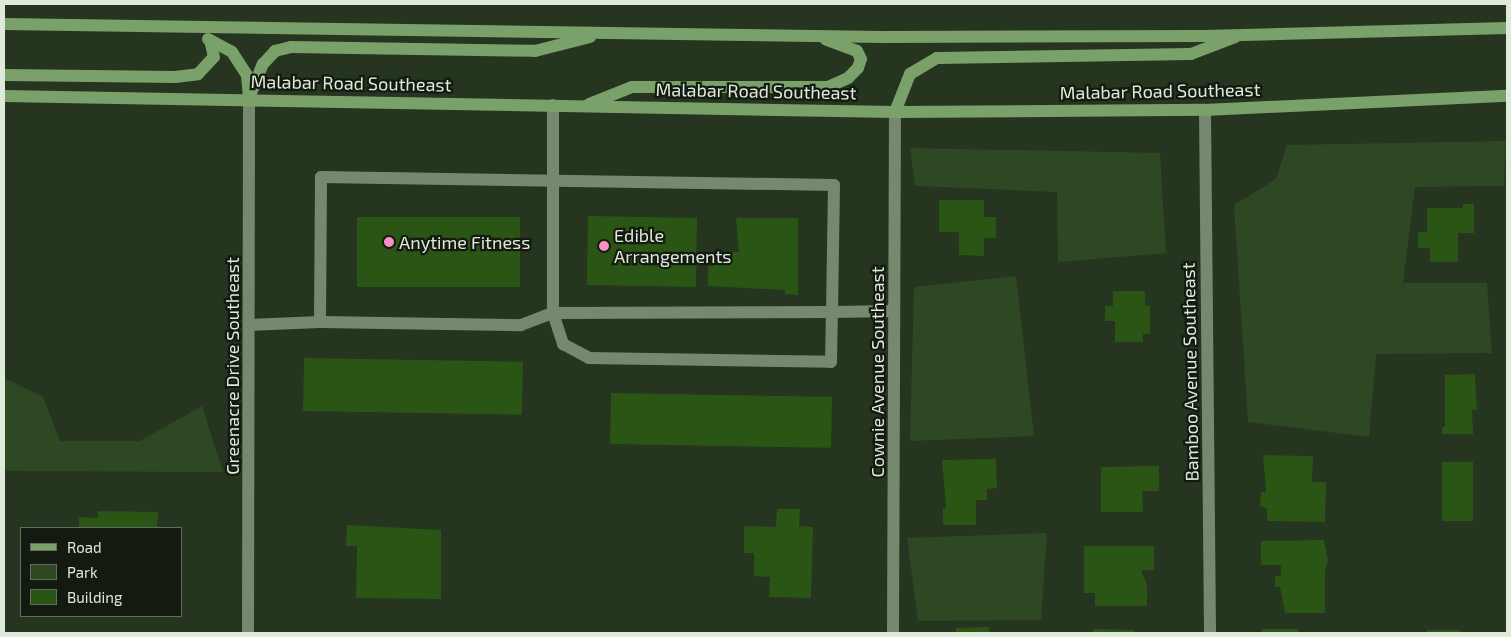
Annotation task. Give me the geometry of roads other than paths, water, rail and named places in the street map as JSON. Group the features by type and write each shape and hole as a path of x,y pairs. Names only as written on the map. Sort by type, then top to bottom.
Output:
{"main road":[{"path":"4,24 814,36 1242,35 1507,28"},
{"path":"179,27 232,52 247,75 249,98"},
{"path":"249,98 263,64 275,50 291,47 535,50 603,33"},
{"path":"895,112 910,74 937,58 1191,54 1242,35"},
{"path":"587,105 632,87 828,87 848,78 858,68 861,59 857,51 814,36"},
{"path":"4,75 175,77 198,74 214,57 210,40"},
{"name":"Malabar Road Southeast","path":"4,96 249,98 895,112 1205,110 1507,96"}],"street":[{"name":"Greenacre Drive Southeast","path":"248,633 251,324 249,98"},
{"path":"320,322 321,177 553,180 834,185 831,362 590,358 563,344 553,313 553,180 553,105"},
{"name":"Bamboo Avenue Southeast","path":"1205,110 1210,633"},
{"name":"Cownie Avenue Southeast","path":"893,633 895,112"},
{"path":"251,324 320,322 521,325 553,313 894,310"}],"place":[{"name":"Anytime Fitness","path":"389,242"},
{"name":"Edible Arrangements","path":"604,246"}]}
